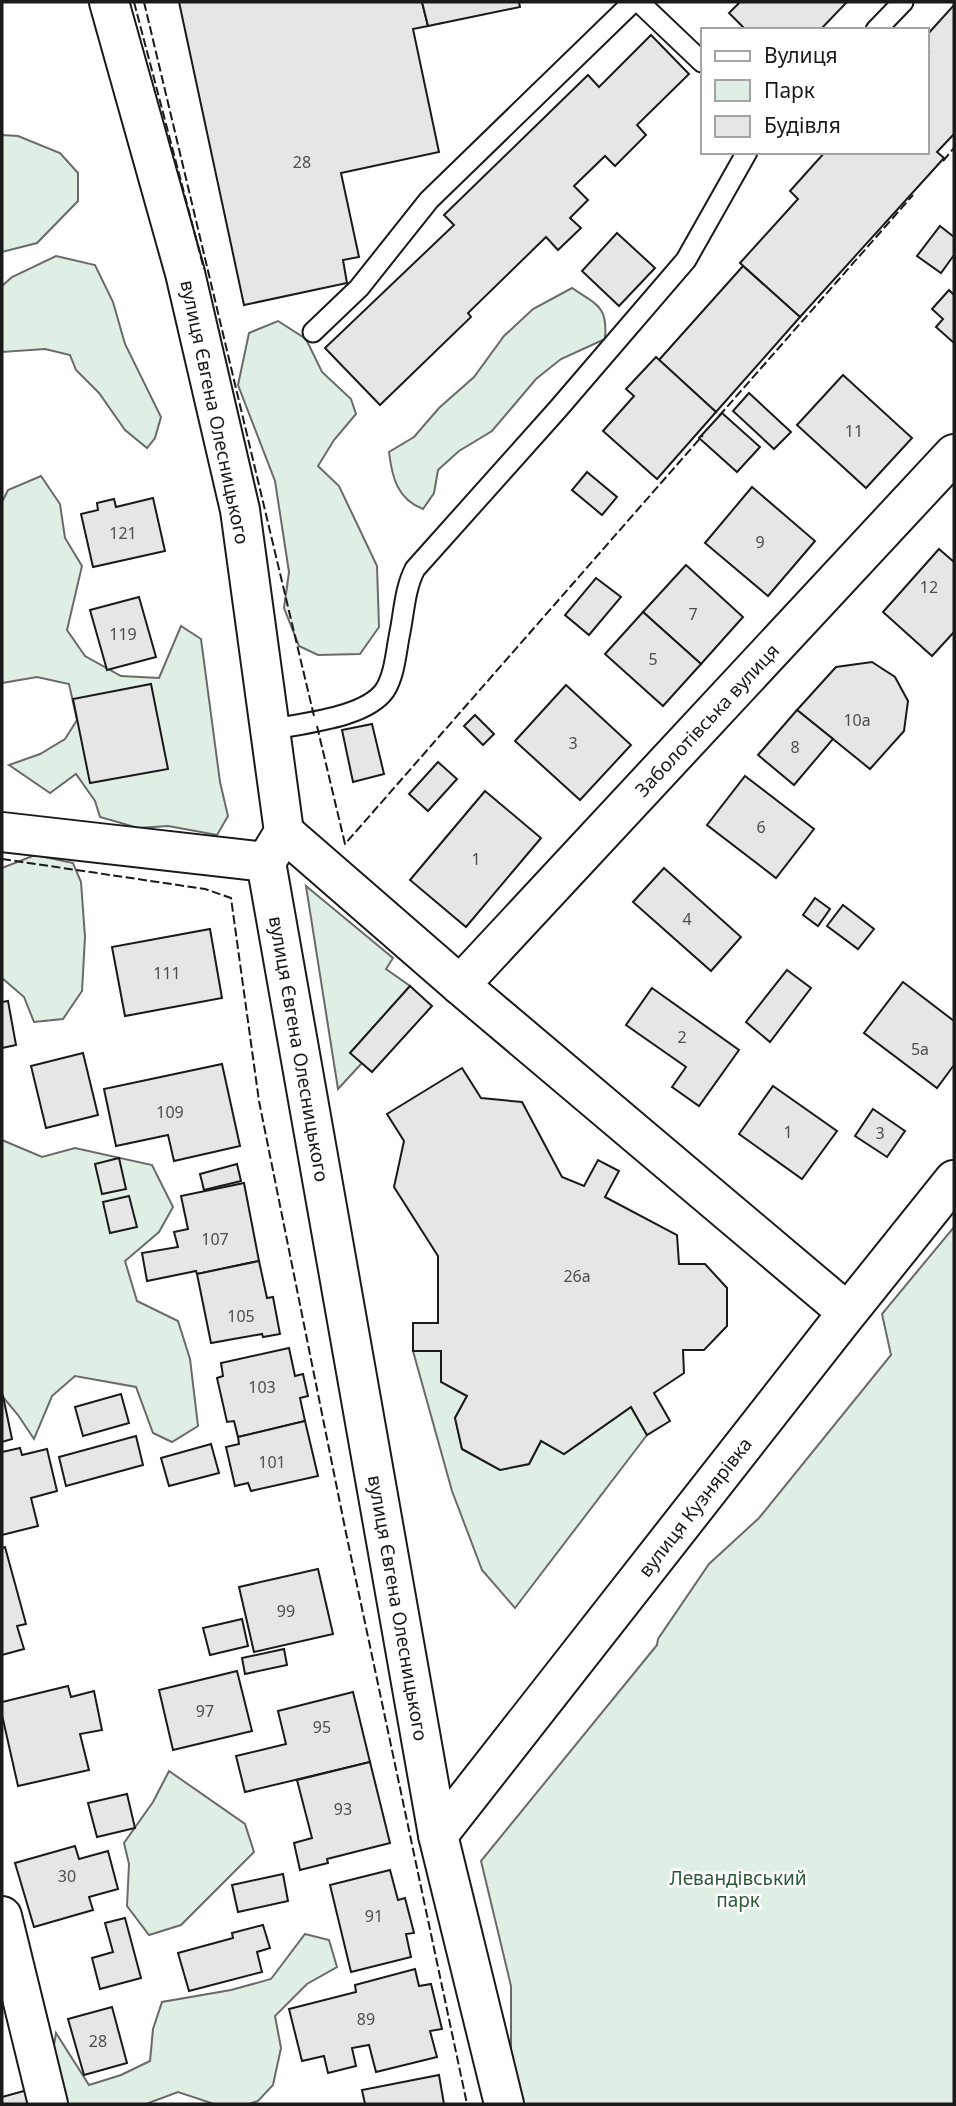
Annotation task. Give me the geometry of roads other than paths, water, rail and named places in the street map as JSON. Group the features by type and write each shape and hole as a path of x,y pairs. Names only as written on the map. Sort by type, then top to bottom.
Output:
{"street":[{"name":"вулиця Євгена Олесницького","path":"109,2 185,273 240,510 270,730 275,847 438,1835 504,2104"},
{"name":"Заболотівська вулиця","path":"460,985 954,454"},
{"path":"2,832 275,847 460,985 847,1312"},
{"name":"вулиця Кузнярівка","path":"438,1835 847,1312 954,1180"},
{"path":"2,1916 48,2104"}],"lane":[{"path":"313,332 359,288 429,200 633,2"},
{"path":"639,2 701,61"},
{"path":"878,28 903,2"},
{"path":"270,730 351,712 370,704 385,690 392,671 408,587 415,569 686,260 746,154"}],"park label":[{"name":"Левандівський парк","path":"738,1889"}]}
